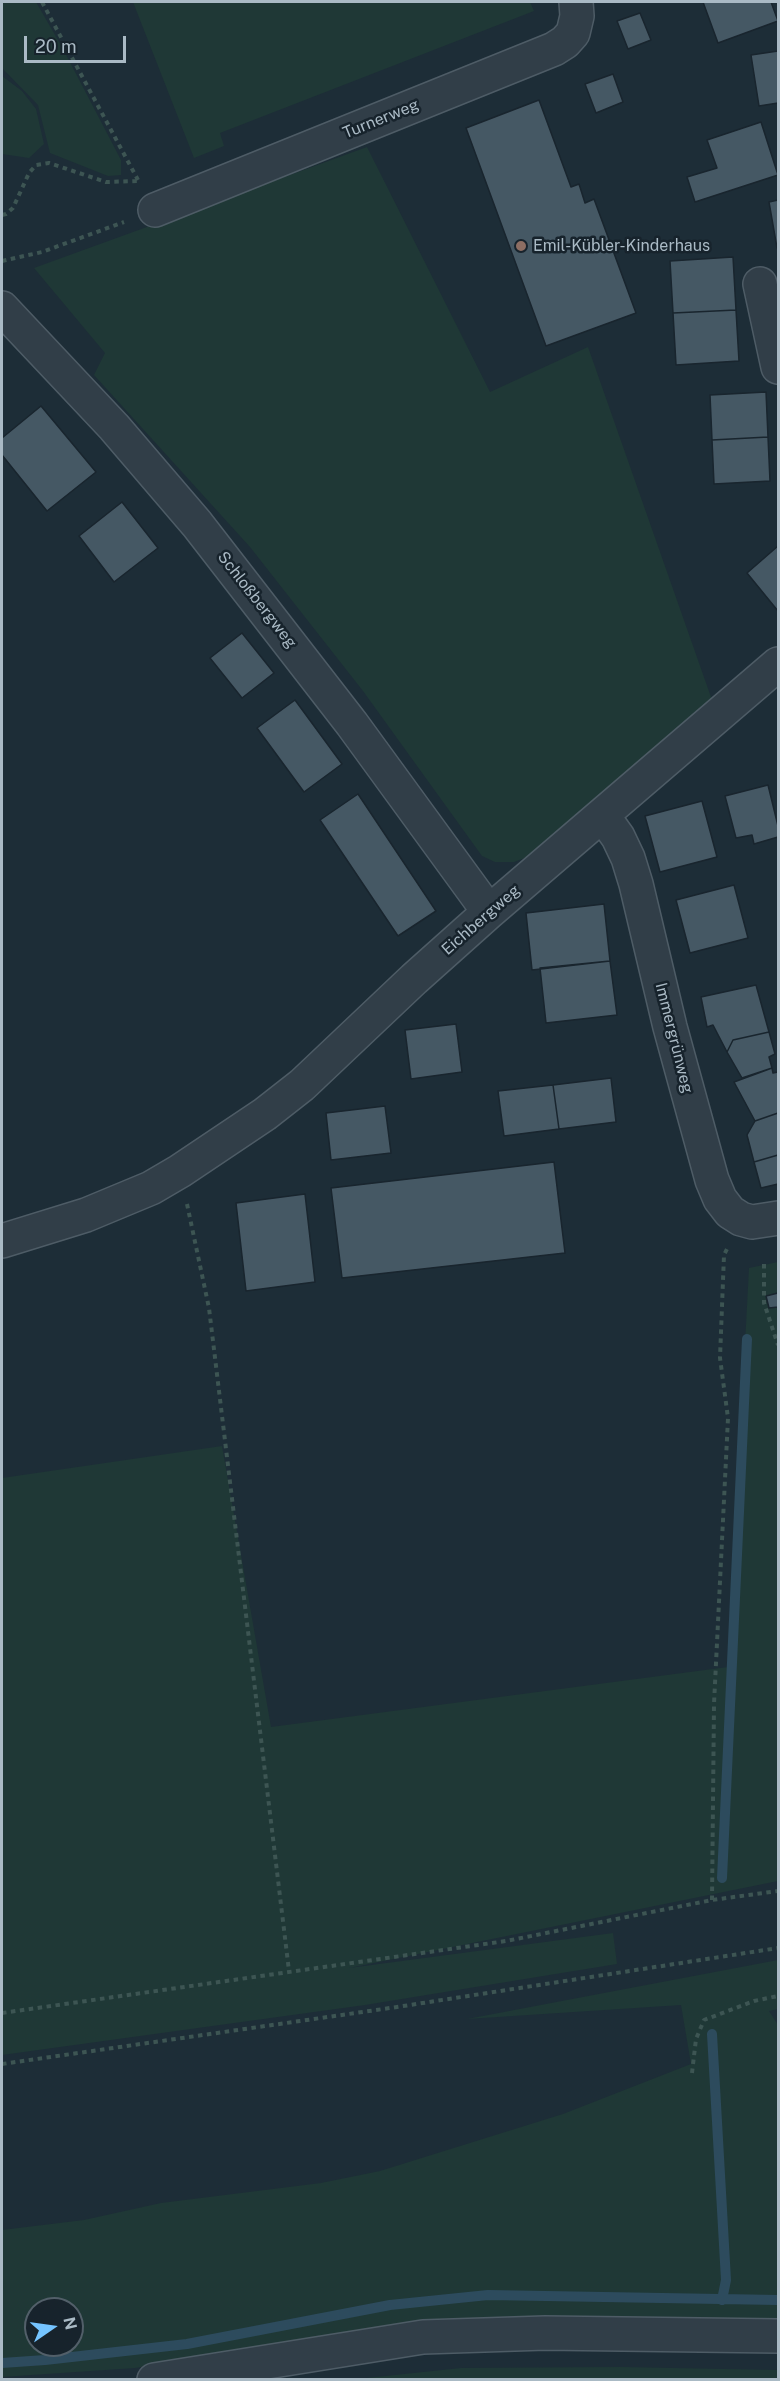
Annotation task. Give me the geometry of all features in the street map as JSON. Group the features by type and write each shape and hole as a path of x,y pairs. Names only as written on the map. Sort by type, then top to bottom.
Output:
{"street":[{"name":"Turnerweg","path":"143,215 554,50 565,42 575,17"},
{"path":"760,284 778,367"},
{"name":"Schloßbergweg","path":"2,308 114,427 197,524 352,724 489,912"},
{"name":"Eichbergweg","path":"2,1241 119,1202 180,1171 265,1114 302,1085 489,912 778,664"},
{"name":"Immergrünweg","path":"603,816 618,837 636,884 670,1026 712,1180 720,1199 730,1212 741,1219"},
{"path":"741,1219 752,1222 778,1218"},
{"path":"154,2379 375,2343 455,2335 602,2333 778,2336"}],"path":[{"path":"2,261 42,252 143,215 138,181 42,2"},
{"path":"2,215 13,208 29,173 36,165 49,163 106,182 138,181"},
{"path":"180,1171 209,1308 289,1971"},
{"path":"712,1900 714,1704 728,1418 720,1359 722,1301 724,1255 741,1219"},
{"path":"765,1264 764,1303 778,1345"},
{"path":"2,2013 506,1941 712,1900 778,1891"},
{"path":"2,2064 397,2007 778,1948"},
{"path":"692,2073 696,2039 704,2020 754,2001 778,1996"}],"green space":[{"path":"2,2 36,2 121,160 121,175 108,176 50,153 38,105 2,68"},
{"path":"133,2 530,2 534,11 220,133 224,146 194,158"},
{"path":"2,76 22,91 36,109 44,144 29,158 2,154"},
{"path":"367,147 490,392 588,347 712,700 530,856 514,862 495,862 482,856 363,691 250,547 94,375 105,353 34,268"},
{"path":"778,1262 778,1881 349,1968 613,1933 617,1964 365,2005 2,2055 2,1478 222,1446 271,1727 728,1667 749,1268"},
{"path":"778,1960 778,2009 769,2011 778,2025 778,2323 589,2317 421,2320 135,2368 2,2377 2,2230 84,2220 161,2203 321,2183 380,2171 563,2114 691,2064 681,2005 467,2019"},
{"path":"620,2367 778,2370 778,2379 357,2379 461,2368"}],"building":[{"path":"703,2 771,2 778,21 718,43"},
{"path":"640,13 651,40 628,49 617,21"},
{"path":"778,51 778,103 759,106 751,55"},
{"path":"613,74 623,102 596,113 585,84"},
{"path":"539,100 571,187 579,184 585,203 594,199 636,313 546,346 466,128"},
{"path":"761,122 778,175 695,202 687,177 717,168 707,140"},
{"path":"778,200 778,247 777,248 769,202"},
{"path":"733,257 736,310 673,313 670,261"},
{"path":"736,310 739,361 676,365 673,313"},
{"path":"766,392 768,437 712,440 710,395"},
{"path":"41,406 96,472 47,511 2,455 2,438"},
{"path":"768,437 770,481 714,484 712,440"},
{"path":"122,502 158,548 114,582 79,536"},
{"path":"778,546 778,611 747,573"},
{"path":"242,633 274,673 242,698 210,658"},
{"path":"295,700 342,764 304,792 257,728"},
{"path":"768,785 778,826 778,837 754,844 752,835 736,838 725,796"},
{"path":"358,794 436,911 398,936 320,820"},
{"path":"702,801 717,857 660,872 645,816"},
{"path":"734,885 748,938 690,953 676,900"},
{"path":"604,904 610,961 532,970 526,913"},
{"path":"610,961 617,1015 546,1023 540,968"},
{"path":"756,985 769,1032 733,1040 727,1052 713,1025 707,1027 701,997"},
{"path":"456,1024 462,1072 411,1079 405,1030"},
{"path":"769,1032 775,1054 769,1057 772,1068 742,1078 727,1052 733,1040"},
{"path":"772,1068 773,1073 778,1072 778,1113 755,1121 734,1082"},
{"path":"611,1078 616,1122 559,1129 553,1085"},
{"path":"553,1085 559,1129 504,1136 498,1091"},
{"path":"385,1106 391,1153 331,1160 326,1113"},
{"path":"778,1113 778,1155 754,1162 747,1135 755,1121"},
{"path":"778,1155 778,1184 761,1188 754,1162"},
{"path":"554,1162 565,1253 342,1278 331,1188"},
{"path":"305,1194 315,1282 246,1291 236,1203"},
{"path":"778,1293 778,1307 769,1308 766,1296"}],"waterway":[{"path":"722,1878 747,1339"},
{"path":"712,2034 726,2280 722,2300"},
{"path":"2,2363 187,2344 390,2305 488,2295 778,2300"}],"place":[{"name":"Emil-Kübler-Kinderhaus","path":"521,246"}]}
